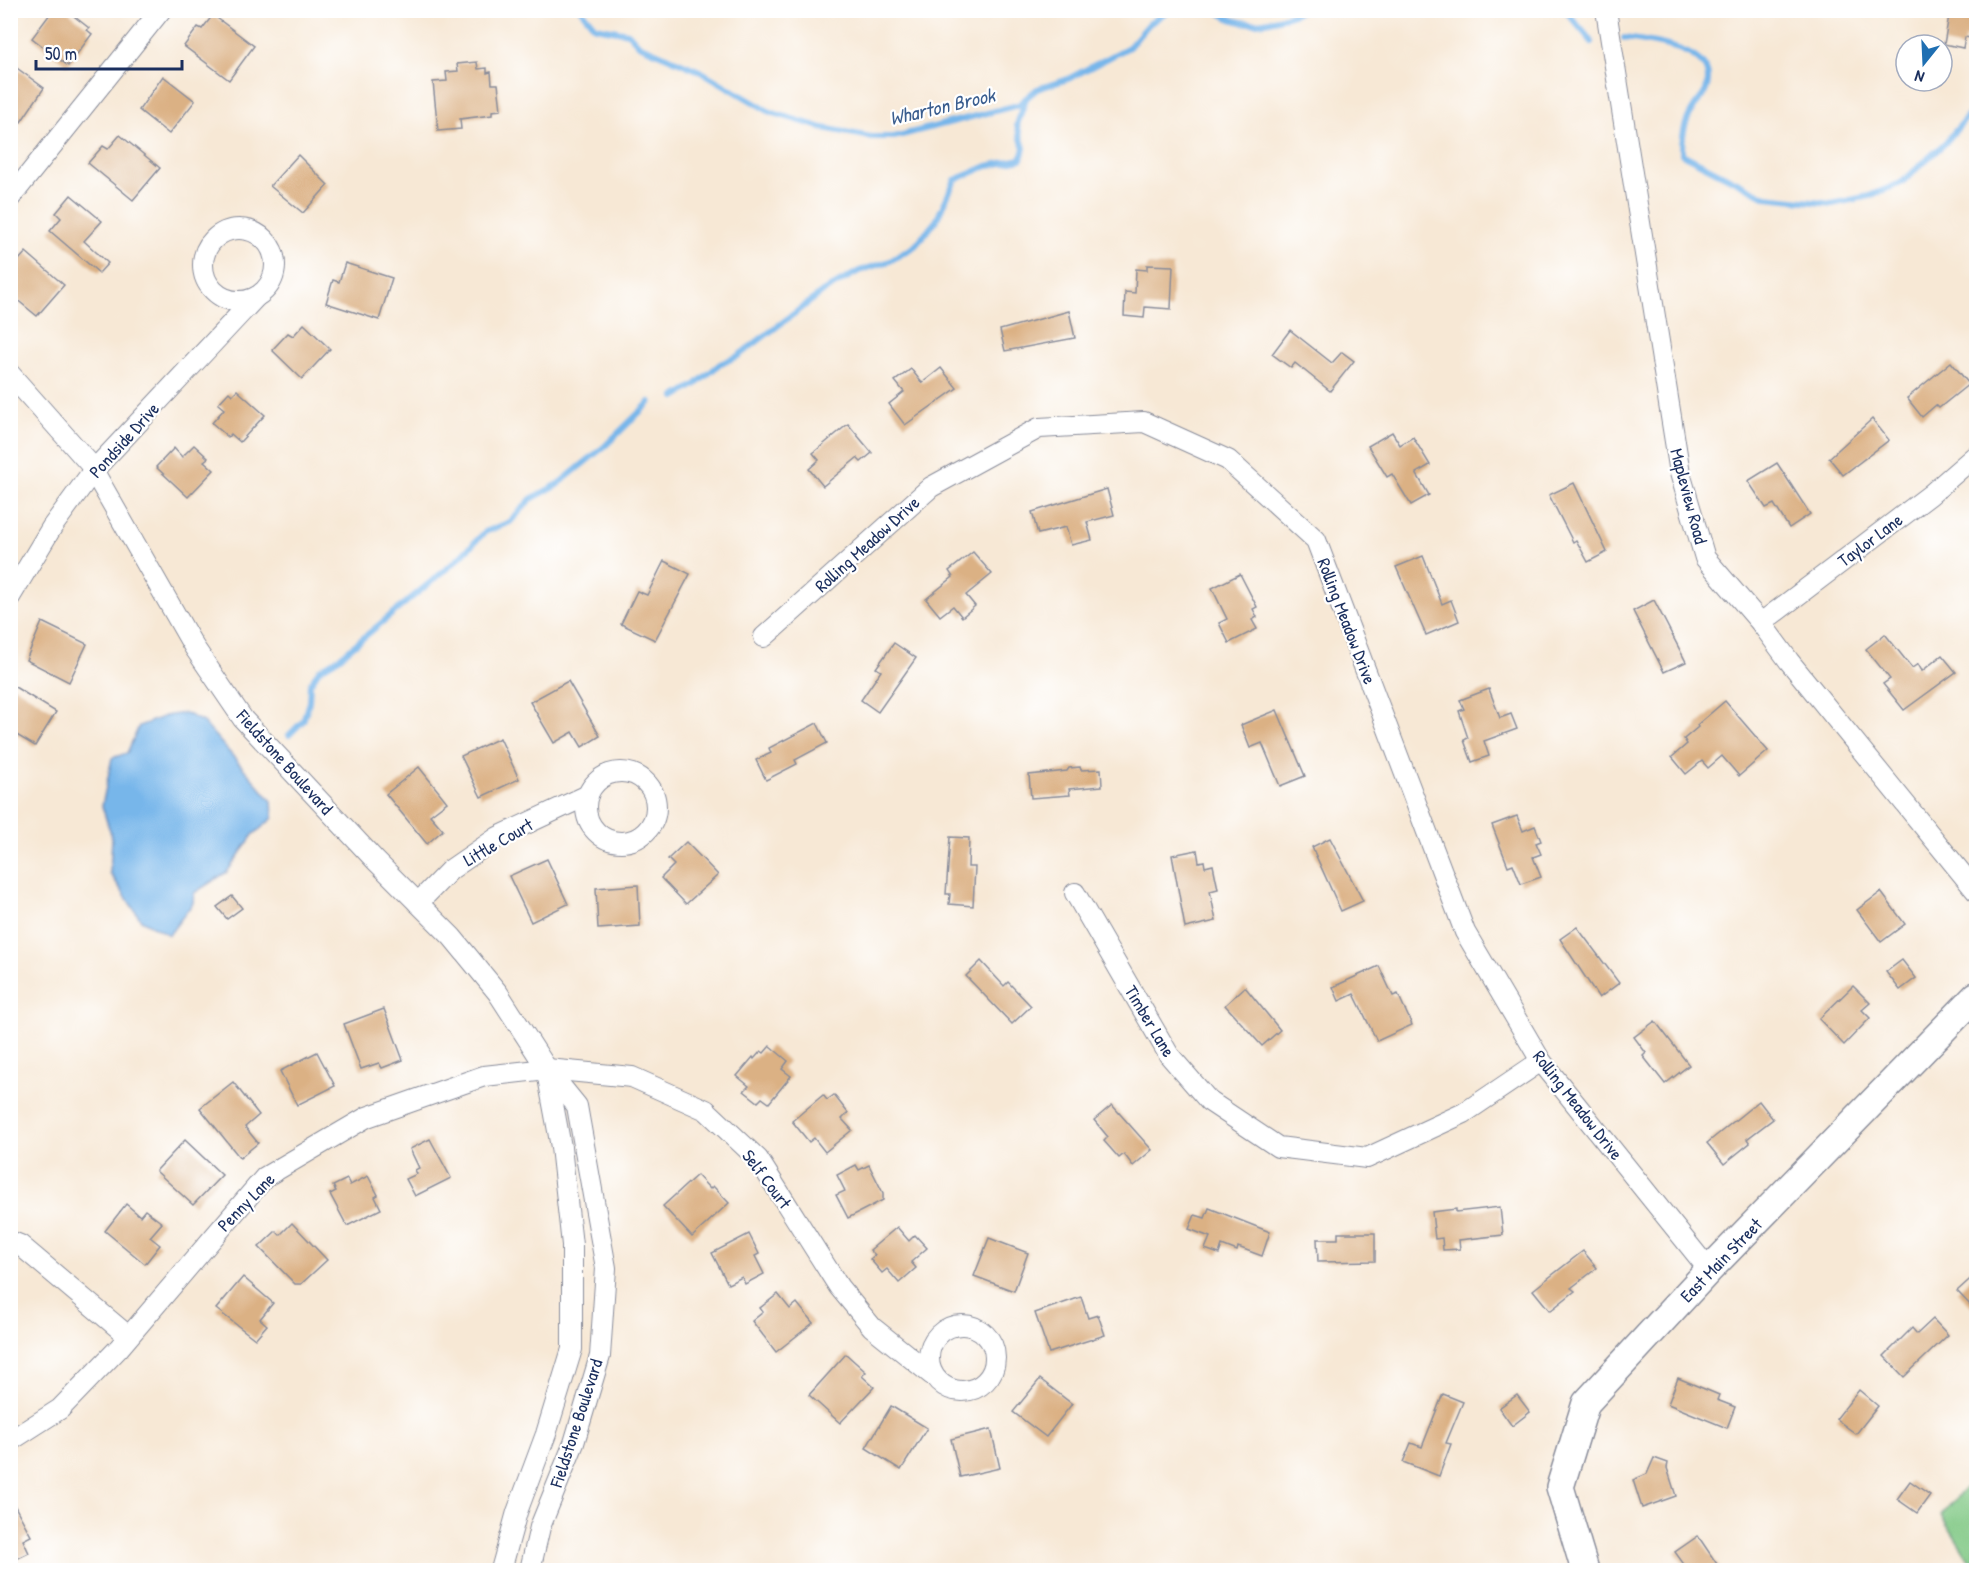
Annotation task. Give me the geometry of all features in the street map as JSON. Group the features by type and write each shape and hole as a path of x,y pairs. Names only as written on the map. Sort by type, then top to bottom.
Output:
{"main road":[{"name":"East Main Street","path":"1584,1568 1560,1487 1586,1402 1709,1270 1977,996"}],"street":[{"path":"10,198 161,10"},
{"name":"Mapleview Road","path":"1606,10 1680,473 1706,558 1977,891"},
{"name":"Pondside Drive","path":"10,597 52,527 93,471 256,297"},
{"name":"Fieldstone Boulevard","path":"10,374 93,471 194,647 243,719 452,937 498,993 547,1069 578,1106 606,1268 600,1356 574,1443 540,1527 530,1570"},
{"name":"Rolling Meadow Drive","path":"764,637 931,487 1039,428 1144,422 1228,460 1316,540 1465,932 1541,1061 1709,1270"},
{"name":"Taylor Lane","path":"1761,623 1930,495 1977,455"},
{"name":"Little Court","path":"418,903 450,870 498,837 588,795"},
{"name":"Timber Lane","path":"1075,893 1168,1055 1209,1101 1278,1147 1367,1158 1464,1113 1541,1061"},
{"name":"Fieldstone Boulevard","path":"501,1570 517,1512 546,1434 572,1348 572,1245 561,1147 547,1069"},
{"name":"Penny Lane","path":"10,1440 60,1408 128,1336 265,1177 367,1117 484,1076 547,1069"},
{"name":"Self Court","path":"547,1069 632,1077 706,1110 758,1159 839,1287 872,1327 932,1376"},
{"path":"10,1241 20,1245 128,1336"}],"green space":[{"path":"1976,1476 1976,1570 1941,1515"}],"water":[{"path":"185,713 203,722 272,801 273,818 253,835 227,872 194,893 193,903 169,935 141,920 110,873 112,838 102,806 112,758 127,753 139,726 165,716"}],"building":[{"path":"53,10 66,10 89,28 87,30 92,34 68,66 32,38"},
{"path":"1950,10 1977,10 1977,39 1965,37 1963,48 1954,46 1954,33 1946,33"},
{"path":"213,15 254,46 229,80 184,46 198,27 202,29"},
{"path":"477,62 478,69 487,68 487,73 491,72 492,84 498,84 501,110 492,111 492,115 460,119 461,129 438,131 433,82 447,81 446,72 458,71 457,64"},
{"path":"10,63 44,88 21,122 10,114"},
{"path":"163,76 195,101 169,134 139,110"},
{"path":"120,135 160,168 133,200 88,163 103,146 108,149"},
{"path":"298,155 328,185 303,213 270,186"},
{"path":"71,195 102,221 84,241 108,263 99,273 50,231 61,218 56,213"},
{"path":"26,252 64,285 37,316 10,294 10,270"},
{"path":"345,263 392,278 379,320 326,303 333,280 339,282"},
{"path":"1147,265 1173,266 1171,309 1145,307 1144,318 1124,316 1125,292 1135,293 1136,269 1147,270"},
{"path":"1069,311 1075,338 1005,351 1000,330"},
{"path":"304,324 330,349 302,379 272,350 288,333 293,336"},
{"path":"1290,330 1332,363 1342,352 1354,361 1330,391 1295,363 1291,368 1272,354"},
{"path":"1951,362 1969,384 1939,408 1936,405 1922,417 1907,398"},
{"path":"941,368 957,388 905,425 889,404 904,392 895,381 911,369 922,383"},
{"path":"237,390 265,415 240,442 231,434 228,437 212,423 224,409 218,404 229,392 232,395"},
{"path":"1872,419 1889,440 1843,475 1829,458"},
{"path":"848,424 872,453 861,462 857,458 823,486 809,469 819,460 813,453"},
{"path":"1392,432 1400,445 1413,437 1430,465 1416,473 1429,495 1411,505 1392,474 1387,477 1368,446"},
{"path":"194,445 208,458 204,461 214,470 188,497 156,467 174,448 182,457"},
{"path":"1777,463 1810,514 1789,528 1774,504 1766,508 1748,481"},
{"path":"1574,483 1607,552 1588,562 1576,540 1573,542 1549,495"},
{"path":"1107,489 1114,515 1087,522 1092,540 1071,545 1066,527 1038,534 1032,512"},
{"path":"973,552 992,574 966,595 975,606 962,617 953,606 940,616 926,599 953,577 949,571"},
{"path":"1423,556 1442,604 1451,600 1459,621 1426,635 1396,567"},
{"path":"664,561 690,574 655,640 621,624 637,591 647,595"},
{"path":"1240,574 1257,607 1253,609 1257,617 1252,620 1257,629 1229,643 1219,623 1227,619 1212,588"},
{"path":"1654,600 1686,662 1664,672 1633,611"},
{"path":"42,622 87,644 69,682 26,660"},
{"path":"1885,634 1912,668 1918,664 1922,671 1942,655 1956,672 1904,710 1883,684 1890,679 1866,649"},
{"path":"894,643 916,658 878,712 861,700 881,671 876,668"},
{"path":"568,681 600,736 582,747 573,732 554,743 530,702"},
{"path":"10,684 56,712 35,746 10,731"},
{"path":"1489,689 1500,718 1511,714 1517,729 1484,741 1489,756 1472,762 1464,740 1468,738 1459,711 1464,709 1460,700"},
{"path":"1725,701 1768,751 1739,776 1722,756 1708,768 1702,761 1686,774 1672,757 1687,744 1684,739 1698,727 1697,725"},
{"path":"1277,710 1305,776 1280,786 1262,743 1250,748 1241,725"},
{"path":"817,723 827,743 795,760 797,764 766,780 756,760 771,753 769,748"},
{"path":"500,738 519,779 481,797 461,756"},
{"path":"419,767 447,802 430,815 443,830 427,844 386,794"},
{"path":"1080,767 1081,770 1101,769 1102,786 1069,789 1070,795 1031,798 1029,775 1067,771 1069,768"},
{"path":"1517,816 1523,831 1535,826 1541,841 1536,843 1541,854 1533,857 1541,877 1521,884 1513,864 1508,866 1492,825"},
{"path":"950,837 969,838 968,867 975,867 973,906 949,904 950,894 946,894"},
{"path":"1330,838 1363,901 1341,911 1312,847"},
{"path":"686,842 718,875 686,904 661,878 674,865 668,859"},
{"path":"1197,850 1199,862 1204,861 1205,867 1213,865 1218,889 1210,891 1216,921 1185,928 1172,855"},
{"path":"547,859 568,904 531,922 509,876"},
{"path":"638,885 640,926 598,929 596,888"},
{"path":"1881,892 1905,924 1881,942 1857,910"},
{"path":"232,896 242,908 227,919 217,907"},
{"path":"1577,927 1619,983 1599,998 1560,939"},
{"path":"1902,960 1916,978 1900,990 1886,972"},
{"path":"981,961 1004,986 1008,982 1031,1006 1012,1024 966,976"},
{"path":"1379,966 1393,996 1398,994 1412,1025 1377,1041 1354,994 1339,1001 1333,987"},
{"path":"1853,986 1870,1003 1862,1010 1870,1018 1844,1045 1819,1019"},
{"path":"1245,987 1280,1030 1262,1046 1225,1005"},
{"path":"384,1009 403,1060 382,1068 379,1063 361,1069 344,1024"},
{"path":"1655,1021 1689,1065 1665,1084 1643,1056 1646,1053 1634,1037"},
{"path":"770,1046 788,1061 782,1069 791,1076 769,1103 762,1098 758,1102 744,1091 749,1086 737,1076 753,1057 754,1059 761,1051 764,1053"},
{"path":"317,1052 335,1086 297,1105 280,1071"},
{"path":"233,1082 259,1115 245,1127 258,1143 240,1158 200,1108"},
{"path":"823,1095 827,1100 834,1095 848,1113 842,1119 852,1130 825,1152 814,1138 809,1142 792,1121"},
{"path":"1759,1101 1773,1119 1747,1139 1750,1143 1724,1164 1707,1143"},
{"path":"1112,1105 1152,1150 1133,1166 1124,1154 1119,1158 1104,1141 1108,1137 1094,1120"},
{"path":"430,1139 451,1178 415,1196 406,1179 417,1174 415,1170 419,1168 410,1149"},
{"path":"185,1140 222,1175 193,1205 156,1171"},
{"path":"856,1165 859,1170 869,1165 883,1193 883,1200 848,1218 836,1195 845,1191 837,1175"},
{"path":"697,1175 710,1189 713,1186 729,1203 692,1237 663,1206"},
{"path":"368,1176 378,1195 375,1197 381,1209 347,1226 330,1194 336,1191 333,1186 347,1179 350,1185"},
{"path":"126,1204 140,1216 145,1210 162,1223 150,1237 160,1245 145,1264 105,1231"},
{"path":"1500,1207 1503,1235 1459,1240 1460,1249 1443,1250 1442,1238 1435,1239 1432,1212"},
{"path":"1209,1208 1270,1232 1262,1256 1238,1247 1237,1251 1222,1245 1219,1254 1205,1249 1210,1237 1189,1229 1195,1215 1205,1218"},
{"path":"292,1223 327,1260 301,1284 295,1284 259,1247 276,1231 280,1235"},
{"path":"897,1227 909,1241 915,1235 927,1248 911,1262 916,1268 899,1283 887,1269 882,1273 870,1259 875,1255 870,1250"},
{"path":"1338,1233 1375,1233 1375,1261 1318,1262 1317,1239 1338,1239"},
{"path":"749,1234 759,1254 755,1256 764,1274 745,1284 742,1277 728,1284 712,1253"},
{"path":"989,1238 1028,1253 1014,1291 974,1276"},
{"path":"1583,1251 1597,1268 1571,1288 1575,1291 1550,1311 1533,1290"},
{"path":"1977,1273 1977,1312 1957,1291"},
{"path":"243,1277 273,1303 260,1319 267,1325 255,1339 216,1309"},
{"path":"778,1294 790,1309 797,1303 813,1323 776,1352 752,1321 763,1312 760,1308"},
{"path":"1081,1297 1088,1318 1098,1315 1105,1335 1049,1353 1035,1313"},
{"path":"1933,1319 1948,1335 1904,1377 1884,1356 1912,1328 1917,1334"},
{"path":"846,1354 866,1372 862,1376 874,1387 840,1423 809,1395"},
{"path":"1678,1378 1719,1395 1717,1400 1735,1407 1727,1428 1668,1404"},
{"path":"1040,1379 1072,1404 1046,1437 1013,1412"},
{"path":"1859,1390 1878,1406 1856,1434 1836,1419"},
{"path":"1443,1394 1463,1402 1446,1443 1451,1444 1439,1476 1403,1462 1411,1443 1422,1447"},
{"path":"1517,1395 1530,1412 1512,1426 1499,1408"},
{"path":"891,1406 927,1428 901,1470 866,1448"},
{"path":"991,1429 1000,1468 960,1477 951,1439"},
{"path":"1654,1458 1668,1463 1667,1468 1676,1496 1642,1508 1633,1480 1647,1474"},
{"path":"1910,1481 1930,1495 1917,1513 1897,1499"},
{"path":"10,1497 31,1536 23,1540 29,1553 10,1562"},
{"path":"1698,1536 1721,1570 1688,1570 1675,1552"}],"waterway":[{"name":"Wharton Brook","path":"581,10 595,27 628,33 639,45 702,72 770,112 823,128 871,137 894,137 1018,105 1037,89 1068,79 1129,47 1149,24 1169,10"},
{"name":"Wharton Brook","path":"1216,10 1226,17 1248,23 1270,21 1303,10"},
{"name":"Wharton Brook","path":"1565,10 1592,42"},
{"name":"Wharton Brook","path":"1624,38 1680,50 1694,56 1703,65 1708,76 1706,90 1686,123 1682,154 1766,197 1832,204 1869,196 1901,183 1945,143 1968,116 1976,114"},
{"path":"675,397 695,385 720,364 738,356 824,291 859,271 890,261 915,246 936,221 955,180 987,166 1021,159 1024,148 1017,125 1026,98"},
{"path":"289,735 303,721 309,702 310,684 319,670 339,658 456,561 485,532 510,522 531,499 557,485 605,446 650,402"}]}
